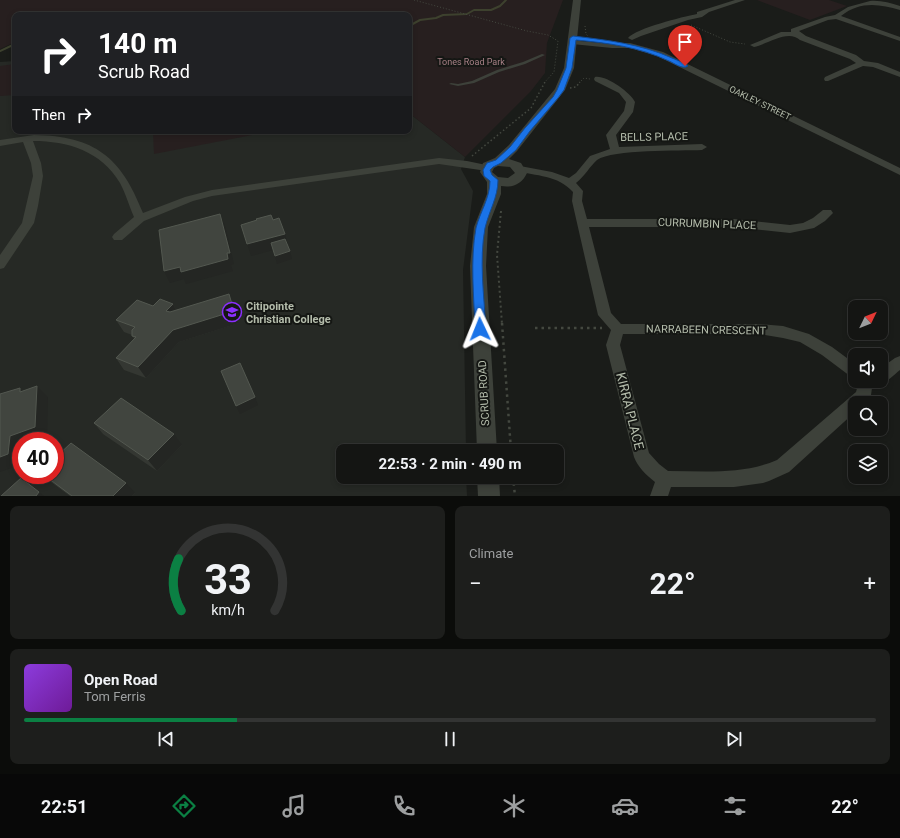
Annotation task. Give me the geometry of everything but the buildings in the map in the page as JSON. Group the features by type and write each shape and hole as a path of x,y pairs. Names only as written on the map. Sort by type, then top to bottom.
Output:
{"street":[{"path":"497,194 488,176 493,165 513,148 560,90 569,68 576,0"},
{"path":"632,38 638,34 683,19 700,16 707,12 742,0"},
{"path":"837,17 840,12 872,1 900,8"},
{"path":"797,34 794,31 796,29 826,18 837,17 900,39"},
{"path":"754,45 784,34 797,34 853,57 862,63 875,65 900,75"},
{"name":"OAKLEY STREET","path":"573,40 590,39 649,50 675,61 900,172"},
{"name":"OAKLEY STREET","path":"573,40 612,46 617,44"},
{"path":"828,79 862,63"},
{"path":"598,79 622,92 628,97 631,103 630,108 611,134 611,141 615,150"},
{"path":"0,143 16,139 53,138 88,147 101,155 121,176 128,188 140,218"},
{"path":"0,265 28,222 32,206 38,176 36,163 27,139"},
{"name":"BELLS PLACE","path":"567,181 580,175 594,158 615,150 687,149 702,147"},
{"path":"513,148 518,170"},
{"path":"118,237 140,218 189,199 212,193 439,161 493,165 518,170 552,181 567,181 578,191 577,201 606,315 618,329"},
{"name":"SCRUB ROAD","path":"487,444 478,266 481,227 497,194 508,182 515,180 518,170"},
{"name":"CURRUMBIN PLACE","path":"582,223 736,223 776,228 798,228 814,224 827,213"},
{"name":"NARRABEEN CRESCENT","path":"618,329 758,329 783,332 804,338 827,351 848,367"},
{"name":"KIRRA PLACE","path":"618,329 613,345 642,457 652,470 665,479"},
{"path":"888,371 900,362"},
{"path":"659,496 665,479 734,479 763,475 783,466 863,395 864,388"},
{"path":"488,484 489,496"}],"lane":[{"path":"451,84 458,85 473,82 498,71 543,55"}],"path":[{"path":"414,0 548,35 556,39 558,44 554,72 542,86 531,108 468,159 467,164"},
{"path":"683,19 730,42 754,45"},
{"path":"585,25 586,34 590,37 590,39"},
{"path":"569,88 576,87 584,78 598,79"},
{"path":"568,91 572,83"},
{"path":"497,194 497,254 511,444"},
{"path":"535,328 618,329"},
{"path":"514,484 515,496"}],"shaded area":[{"name":"Citipointe Christian College","path":"12,61 12,134 412,134 412,115 465,157 461,169 473,191 463,270 466,444 336,444 336,484 466,484 467,496 0,496 0,62"}],"green space":[{"name":"Tones Road Park","path":"0,0 563,0 547,43 545,73 531,91 465,157 412,115 412,12 12,12 12,43 0,49"},
{"path":"757,0 829,0 847,6 810,20"},
{"path":"12,64 12,95 0,96 0,66"},
{"path":"153,134 257,134 154,154"}],"waterway":[{"path":"412,24 420,20 436,18 443,15 467,14 474,10 491,10 500,6 506,0"},
{"path":"0,51 12,45"}],"place":[{"name":"Citipointe Christian College","path":"232,312"}],"route":[{"path":"480,329 478,266 479,244 481,227 494,194 494,180 488,176 486,170 488,166 498,162 513,148 527,129 555,98 569,68 573,38 612,42 638,47 660,54 685,66"}]}
